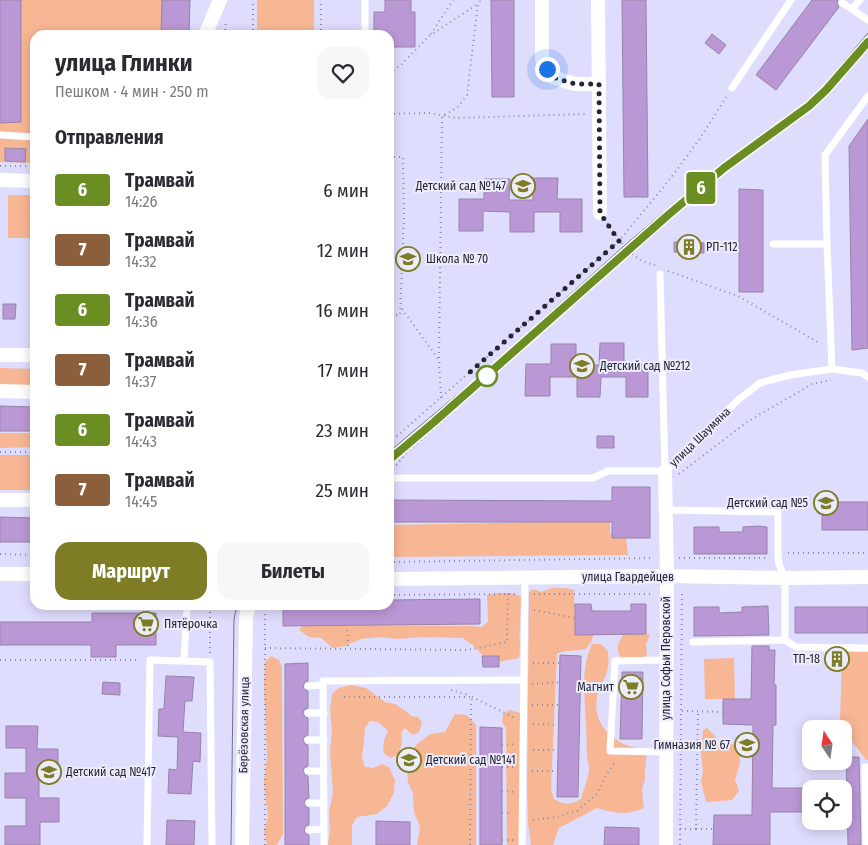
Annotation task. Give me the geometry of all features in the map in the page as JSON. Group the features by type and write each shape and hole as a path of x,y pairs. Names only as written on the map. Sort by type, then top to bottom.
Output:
{"street":[{"path":"207,30 220,0"},
{"path":"542,0 542,60 552,77 575,84 599,84"},
{"path":"598,0 600,213"},
{"path":"0,180 30,181"},
{"path":"0,355 30,354"},
{"path":"0,391 30,392"},
{"name":"улица Софьи Перовской","path":"665,478 667,576 666,845"},
{"path":"0,500 30,500"},
{"path":"0,574 30,574"},
{"name":"улица Гвардейцев","path":"394,579 868,576"},
{"name":"Берёзовская улица","path":"242,845 246,617 248,610"}],"lane":[{"path":"365,0 365,30"},
{"path":"732,88 791,0"},
{"path":"852,9 860,0"},
{"path":"842,3 868,20"},
{"path":"832,369 825,155 868,96"},
{"path":"0,135 30,137"},
{"path":"773,244 827,244"},
{"name":"улица Шаумяна","path":"660,274 665,478"},
{"name":"улица Шаумяна","path":"665,478 738,400 760,384 790,375 832,369 862,372 868,378"},
{"path":"394,477 594,478 608,470 665,478"},
{"path":"666,510 778,512 778,556 785,578 785,640"},
{"path":"522,845 525,578"},
{"path":"184,661 187,610"},
{"path":"693,642 785,640 796,647 868,648"},
{"path":"147,845 150,660 210,662 212,845"},
{"path":"666,660 614,661 610,751 666,752"},
{"path":"324,845 323,681 524,682"},
{"path":"308,686 323,685"},
{"path":"308,713 324,713"},
{"path":"308,740 324,740"},
{"path":"866,845 865,767 868,767"},
{"path":"308,771 324,771"},
{"path":"309,803 324,802"},
{"path":"309,830 324,829"}],"path":[{"path":"253,0 253,30"},
{"path":"320,30 321,0"},
{"path":"430,36 453,0"},
{"path":"394,70 430,36 478,4 481,0"},
{"path":"442,116 457,108 466,95 478,4"},
{"path":"394,439 619,241 699,140 732,88"},
{"path":"394,114 428,113 456,118 599,114"},
{"path":"441,398 439,360 442,116"},
{"path":"394,157 403,157 404,218 401,308 400,315 394,315"},
{"path":"0,166 30,166"},
{"path":"600,213 619,241 628,251 642,261 738,296 832,350"},
{"path":"401,308 439,360"},
{"path":"665,478 747,422 812,384 837,378"},
{"path":"394,470 409,450 451,414"},
{"path":"0,452 30,452"},
{"path":"394,562 771,558 786,553 868,553"},
{"path":"0,554 30,555"},
{"path":"680,845 682,576"},
{"path":"265,648 466,650 507,642 508,578"},
{"path":"394,595 667,594"},
{"path":"525,608 575,618"},
{"path":"210,610 210,662"},
{"path":"265,610 265,845"},
{"path":"347,625 348,649"},
{"path":"0,660 150,660"},
{"path":"524,663 560,663"},
{"path":"524,682 560,682"},
{"path":"449,690 472,696 523,723 559,725"},
{"path":"344,696 472,696"},
{"path":"470,845 472,696"},
{"path":"523,705 559,705"},
{"path":"682,711 723,712"},
{"path":"696,829 698,711"},
{"path":"502,745 558,750"},
{"path":"523,821 556,817 577,811 597,794 606,774 622,751"},
{"path":"523,770 557,771"},
{"path":"680,829 713,829"}],"shaded area":[{"path":"0,0 190,0 189,30 30,30 30,163 0,162"},
{"path":"257,0 314,0 314,30 257,30"},
{"path":"8,195 30,195 30,238 8,238"},
{"path":"0,368 30,369 30,387 0,387"},
{"path":"0,433 30,433 30,447 0,448"},
{"path":"0,455 30,455 30,490 0,490"},
{"path":"610,521 610,534 626,538 628,555 394,557 394,525"},
{"path":"552,588 574,590 575,628 594,633 586,649 557,654 551,789 554,799 568,804 581,799 587,780 589,768 584,694 586,663 592,644 601,644 608,651 608,669 599,689 596,706 597,714 609,734 624,744 647,750 645,779 642,789 644,808 620,813 597,808 559,828 553,845 531,845 528,823 527,782 529,592 534,589 541,592"},
{"path":"511,593 521,596 519,658 499,662 483,656 463,638 420,637 398,639 379,637 361,639 345,646 333,648 321,638 309,637 299,630 307,625 481,627 488,622 487,595"},
{"path":"636,631 650,635 646,644 647,655 637,662 625,662 619,654 619,644 625,632"},
{"path":"842,652 868,652 868,760 866,760 852,741 852,720 840,720"},
{"path":"271,656 279,660 282,668 283,834 277,845 267,845 264,831 268,817 264,783 267,757 264,686 265,662"},
{"path":"734,658 735,699 705,699 704,659"},
{"path":"350,685 366,688 385,702 395,704 411,716 418,717 422,722 419,732 413,735 405,728 401,733 402,743 399,754 390,758 383,752 384,740 388,731 378,722 370,721 365,728 362,757 365,767 373,768 382,764 389,767 395,780 394,793 387,806 377,814 357,817 352,825 352,845 328,845 330,830 329,812 333,792 330,752 332,694 339,688"},
{"path":"510,710 520,713 519,845 507,845 506,728 502,722 503,714"},
{"path":"455,714 467,715 476,725 476,845 417,845 420,827 414,812 413,794 408,782 406,758 415,746 430,734 445,732"},
{"path":"707,728 716,737 718,744 730,742 739,749 740,764 735,780 739,791 732,800 706,802 701,782 703,771 701,754 703,730"}],"building":[{"path":"0,0 21,0 21,122 0,123"},
{"path":"162,0 190,0 189,30 161,30"},
{"path":"385,0 411,0 411,12 415,12 415,47 394,47 394,30 374,30 374,12 385,12"},
{"path":"491,0 514,0 514,97 492,97"},
{"path":"622,0 646,0 648,197 624,197"},
{"path":"812,0 838,0 839,7 776,90 756,75"},
{"path":"712,34 726,45 719,54 705,43"},
{"path":"868,119 868,348 852,350 849,146"},
{"path":"5,148 26,149 25,162 5,161"},
{"path":"533,178 558,178 557,199 582,199 582,232 560,232 560,212 534,212 534,232 510,232 510,212 483,211 483,231 459,231 459,199 484,199 484,179 510,179 509,200 533,200"},
{"path":"739,189 763,190 763,292 739,292"},
{"name":"РП-112","path":"674,242 704,243 704,253 674,252"},
{"path":"3,304 16,304 15,319 3,319"},
{"path":"600,343 624,343 624,364 648,365 648,397 626,397 626,377 601,377 600,397 577,397 577,377 550,377 550,396 525,396 526,364 551,364 551,344 576,344 576,365 599,365"},
{"path":"0,406 30,407 30,431 0,431"},
{"path":"597,436 614,436 614,448 597,448"},
{"path":"612,487 650,487 650,538 612,538 612,522 394,522 394,500 612,501"},
{"path":"822,502 868,502 868,530 822,530"},
{"path":"0,517 30,518 30,542 0,542"},
{"path":"694,527 719,527 719,532 743,532 743,527 767,527 767,554 694,554"},
{"path":"480,599 480,624 283,626 283,610 394,610 394,600"},
{"path":"575,604 591,604 592,611 631,611 631,604 646,604 646,634 575,635"},
{"path":"768,606 769,635 694,636 694,607 719,607 719,613 742,612 742,607"},
{"path":"795,607 868,607 868,633 795,633"},
{"path":"92,613 156,613 156,645 116,645 116,657 91,657 91,645 0,645 0,622 92,622"},
{"path":"752,646 769,646 769,650 775,650 774,685 776,685 776,725 773,725 772,788 802,788 802,812 770,812 770,845 713,845 714,815 752,815 753,725 723,724 723,699 751,699"},
{"name":"ТП-18","path":"832,653 843,653 842,669 831,668"},
{"path":"560,655 581,656 578,797 557,797"},
{"path":"482,656 499,656 499,667 483,667"},
{"path":"308,663 308,681 303,686 308,691 308,708 303,713 308,718 308,735 303,740 308,745 308,766 303,771 308,776 309,798 304,803 309,808 309,825 304,830 309,835 309,845 285,845 285,664"},
{"path":"622,672 643,672 642,739 620,739"},
{"path":"166,676 194,677 192,701 185,701 183,732 201,733 200,762 193,761 191,794 168,793 169,769 177,770 178,737 158,736 159,709 164,709"},
{"path":"103,682 120,683 120,695 102,694"},
{"path":"6,726 38,726 37,749 58,749 58,772 39,771 39,798 59,798 59,822 40,822 40,845 5,845 5,826 26,826 26,798 5,798 5,773 26,773 26,748 6,748"},
{"path":"480,727 502,728 502,845 480,845"},
{"path":"852,757 859,757 861,845 848,845 848,830 852,830 852,780 847,780 846,770 852,770"},
{"path":"167,820 195,821 194,845 166,845"},
{"path":"376,821 410,822 410,845 376,845"},
{"path":"605,827 639,828 639,845 604,845"}],"tram line":[{"path":"394,448 484,372 664,212 721,165 807,102 823,87 868,33"},
{"name":"6","path":"394,456 667,216 724,168 809,106 826,90 868,42"},
{"path":"231,845 234,619 236,610"}],"place":[{"name":"Детский сад №147","path":"523,186"},
{"name":"РП-112","path":"689,247"},
{"name":"Школа № 70","path":"408,259"},
{"name":"Детский сад №212","path":"582,366"},
{"name":"Детский сад №5","path":"826,503"},
{"name":"Пятёрочка","path":"146,624"},
{"name":"ТП-18","path":"837,659"},
{"name":"Магнит","path":"631,687"},
{"name":"Гимназия № 67","path":"747,745"},
{"name":"Детский сад №141","path":"409,760"},
{"name":"Детский сад №417","path":"49,772"}],"route":[{"path":"487,376 470,372 619,241 600,213 599,84 575,84 552,77 547,69"}]}
